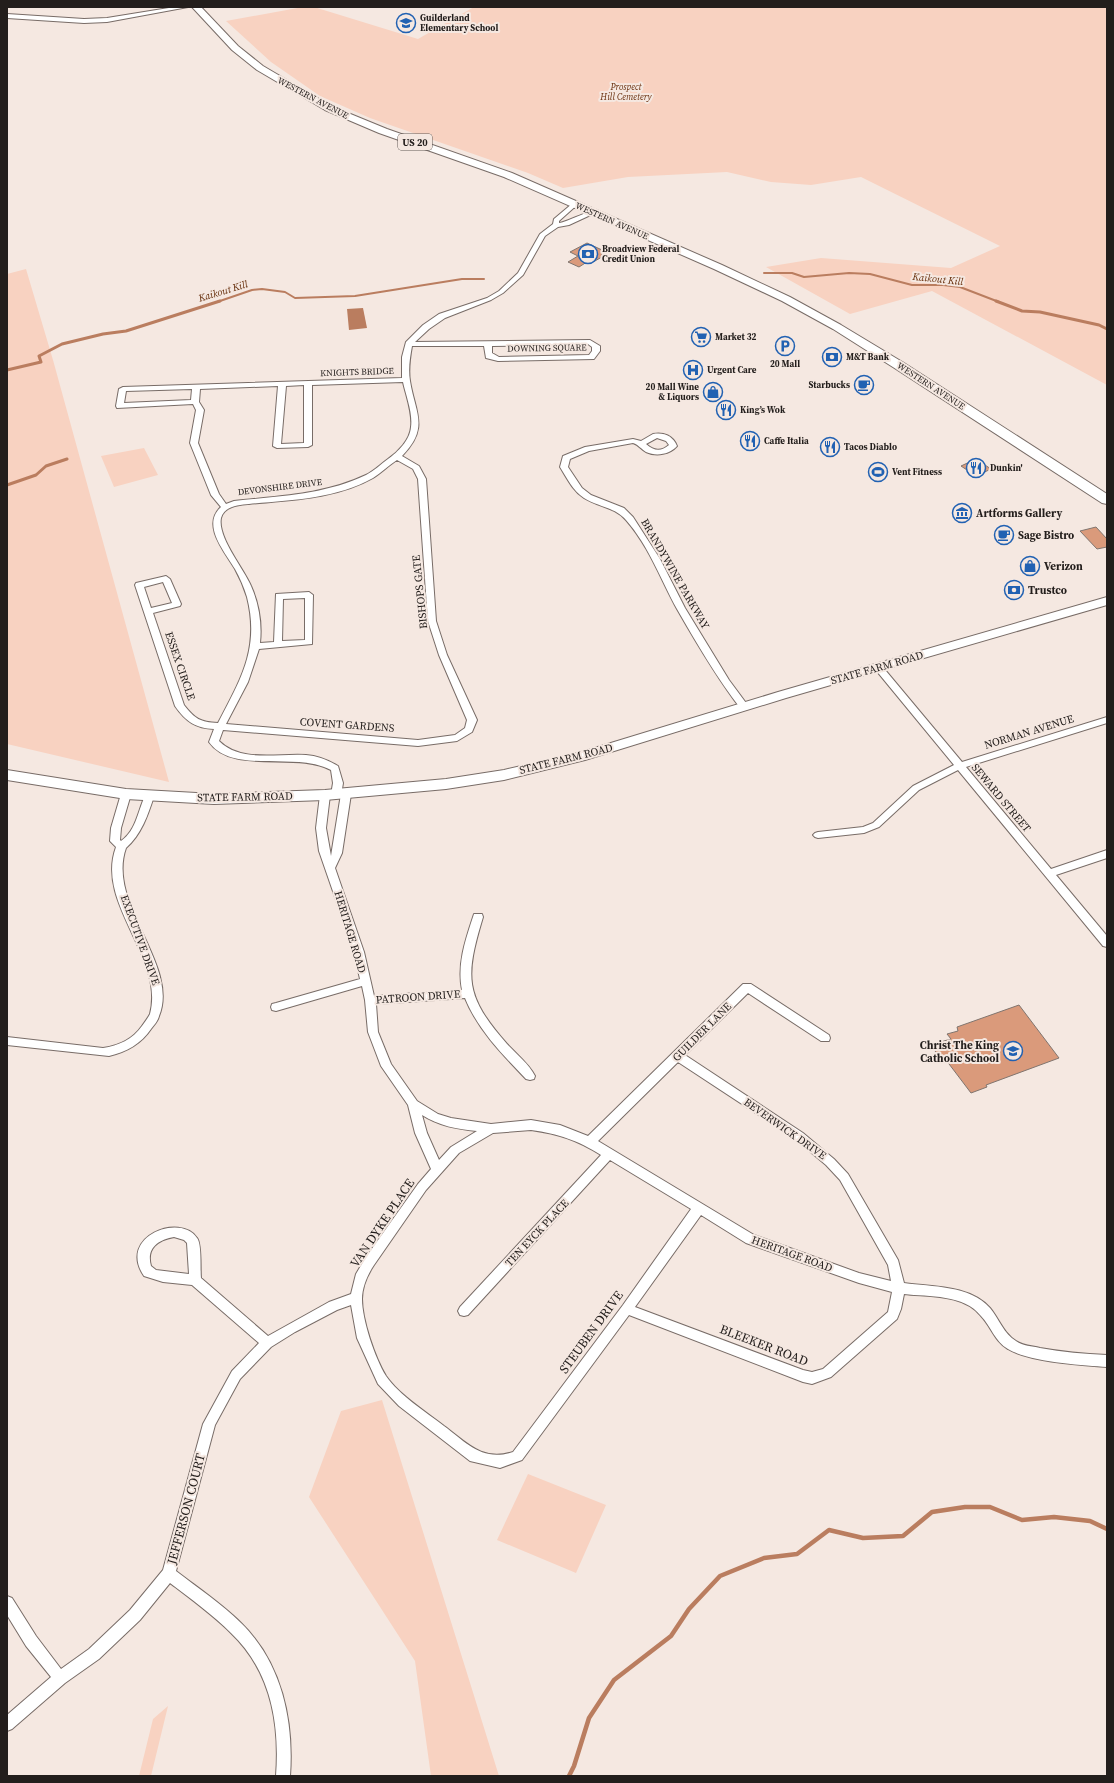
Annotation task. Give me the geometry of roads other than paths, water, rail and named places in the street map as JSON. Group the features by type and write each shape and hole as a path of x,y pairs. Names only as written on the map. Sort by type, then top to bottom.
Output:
{"main road":[{"name":"WESTERN AVENUE","path":"196,7 235,48 260,68 328,108 384,131 508,175 745,279 815,315 900,366 1107,500"},
{"name":"STATE FARM ROAD","path":"7,775 126,794 214,799 336,794 446,784 504,775 560,763 744,707 1107,601"}],"street":[{"path":"7,16 84,21 107,20 185,7"},
{"path":"556,225 556,220 576,204"},
{"path":"409,344 426,327 442,316 501,292 521,274 542,235 556,225 567,224 594,212"},
{"name":"DOWNING SQUARE","path":"409,344 584,342 596,346 596,351 591,357 498,359 489,356 488,344"},
{"name":"DEVONSHIRE DRIVE","path":"225,507 244,501 312,495 341,488 370,476 397,456 406,447 415,429 415,417 406,380 406,357 409,344"},
{"name":"KNIGHTS BRIDGE","path":"195,402 120,406 123,389 406,380"},
{"name":"KNIGHTS BRIDGE","path":"282,384 277,446 308,445 308,383"},
{"path":"196,387 195,402 200,410 194,443 215,495 225,507 217,518 217,526 220,535 241,572 251,596 255,616 255,646 246,672 214,742 222,751 230,754 264,758 315,758 330,763 335,768 337,774 336,794 342,809 338,853 330,868"},
{"name":"BRANDYWINE PARKWAY","path":"642,444 632,441 578,452 566,458 564,466 583,494 616,507 630,519 656,559 681,608 725,682 744,707"},
{"name":"BISHOPS GATE","path":"397,456 416,468 422,480 432,621 443,655 472,720 469,730"},
{"name":"ESSEX CIRCLE","path":"148,611 177,604 166,579 139,585 148,611 184,713 195,723 220,726"},
{"path":"255,646 278,645 310,642 309,595 279,596 278,645"},
{"name":"SEWARD STREET","path":"878,668 1107,943"},
{"name":"NORMAN AVENUE","path":"818,835 864,830 876,825 916,788 959,766 1107,720"},
{"name":"COVENT GARDENS","path":"220,726 418,743 457,738 469,730"},
{"name":"EXECUTIVE DRIVE","path":"7,1041 103,1052 113,1051 121,1049 137,1039 153,1020 158,1005 157,986 150,965 132,925 118,874 121,846 115,841 116,828 126,794"},
{"name":"HERITAGE ROAD","path":"336,794 321,828 324,851 359,952 370,1000 373,1032 386,1066 413,1104 421,1133 437,1169"},
{"path":"121,846 129,840 145,810 149,796"},
{"path":"1050,873 1107,854"},
{"name":"PATROON DRIVE","path":"478,917 466,965 467,994 483,1021 504,1050 530,1076"},
{"path":"276,1007 365,981"},
{"name":"GUILDER LANE","path":"590,1142 747,987 825,1038"},
{"name":"PATROON DRIVE","path":"370,1000 467,994"},
{"name":"BEVERWICK DRIVE","path":"678,1056 799,1136 830,1162 844,1177 894,1264 898,1288"},
{"name":"HERITAGE ROAD","path":"413,1104 434,1117 451,1123 491,1129 531,1126 560,1130 590,1142 750,1239 858,1278 898,1288 964,1297 977,1303 986,1312 1000,1329 1005,1340 1013,1346 1024,1350 1070,1359 1107,1361"},
{"name":"VAN DYKE PLACE","path":"491,1129 455,1150 422,1187 362,1274 356,1298 363,1338 382,1380 387,1386 403,1402 475,1457 500,1462"},
{"name":"TEN EYCK PLACE","path":"464,1311 609,1154"},
{"name":"STEUBEN DRIVE","path":"500,1462 517,1456 627,1309 699,1208"},
{"path":"194,1280 192,1241 188,1236 174,1232 165,1233 151,1240 143,1253 144,1262 148,1272 154,1275 194,1280 267,1343"},
{"name":"BLEEKER ROAD","path":"627,1309 803,1376 812,1378 826,1374 893,1315 898,1302 898,1288"},
{"name":"JEFFERSON COURT","path":"7,1724 60,1678 94,1654 135,1615 169,1574 178,1545 209,1424 236,1375 267,1343 314,1314 356,1298"},
{"path":"169,1574 239,1630 264,1663 275,1689 281,1712 285,1738 283,1776"},
{"path":"7,1603 31,1641 60,1678"}],"waterway":[{"name":"Kaikout Kill","path":"764,273 792,273 804,277 849,273 870,274 912,285 943,285 960,287 999,302"},
{"name":"Kaikout Kill","path":"219,301 252,290 262,289 285,292 295,298 355,296 462,279 484,279"},
{"name":"Kaikout Kill","path":"7,370 41,362 39,356 62,344 103,334 126,331 219,301"},
{"name":"Kaikout Kill","path":"996,301 1022,311 1040,312 1099,325 1107,329"},
{"path":"7,485 36,475 46,466 67,459"},
{"path":"569,1776 574,1766 589,1718 614,1680 671,1636 689,1609 720,1576 764,1558 797,1554 829,1530 863,1538 903,1536 932,1512 965,1507 990,1507 1022,1520 1054,1517 1090,1521 1107,1529"}],"place":[{"name":"Guilderland Elementary School","path":"406,23"},
{"name":"Broadview Federal Credit Union","path":"588,254"},
{"name":"Market 32","path":"701,337"},
{"name":"20 Mall","path":"785,346"},
{"name":"M&T Bank","path":"832,357"},
{"name":"Urgent Care","path":"693,370"},
{"name":"Starbucks","path":"864,385"},
{"name":"20 Mall Wine & Liquors","path":"713,392"},
{"name":"King’s Wok","path":"726,410"},
{"name":"Caffe Italia","path":"750,441"},
{"name":"Tacos Diablo","path":"830,447"},
{"name":"Dunkin'","path":"976,468"},
{"name":"Vent Fitness","path":"878,472"},
{"name":"Artforms Gallery","path":"962,513"},
{"name":"Sage Bistro","path":"1004,535"},
{"name":"Verizon","path":"1030,566"},
{"name":"Trustco","path":"1014,590"},
{"name":"Christ The King Catholic School","path":"1013,1051"}],"park label":[{"name":"Prospect Hill Cemetery","path":"626,92"}]}
